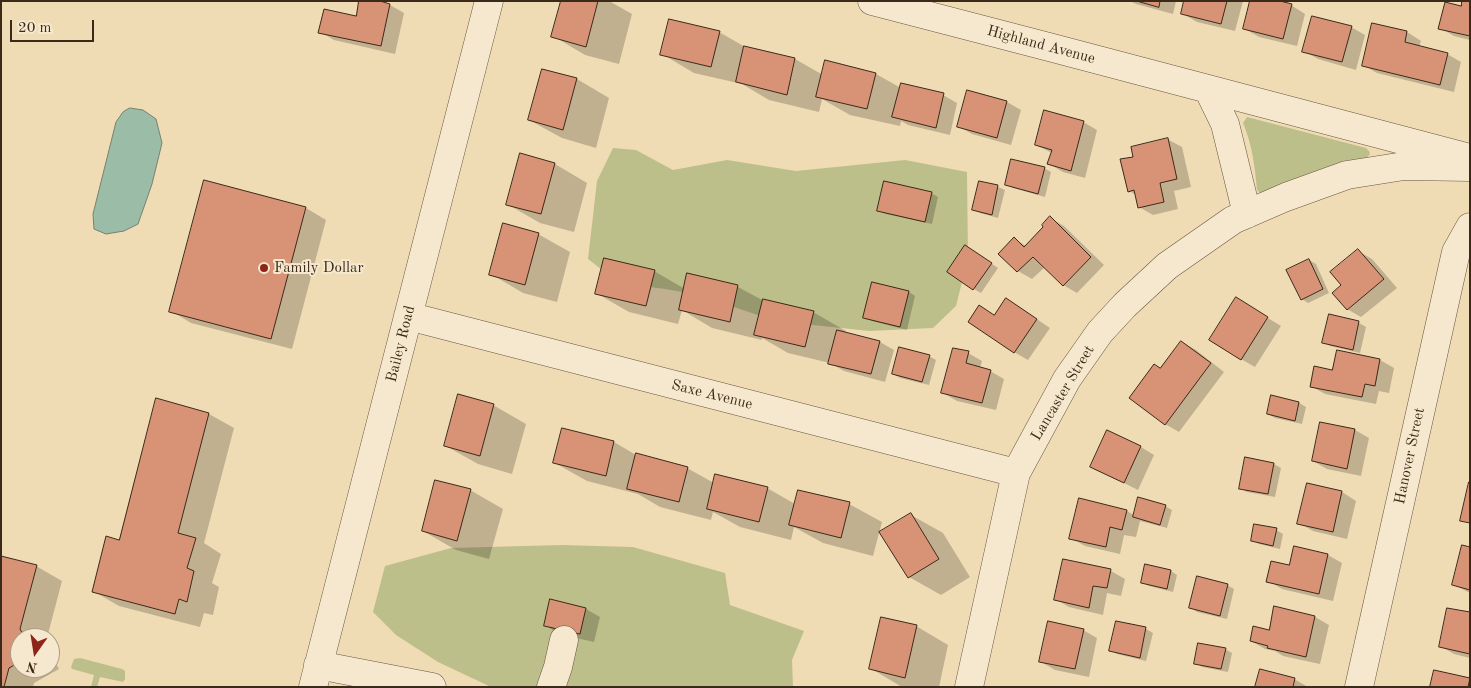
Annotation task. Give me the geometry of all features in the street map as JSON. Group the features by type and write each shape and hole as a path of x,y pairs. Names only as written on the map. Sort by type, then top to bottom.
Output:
{"street":[{"name":"Bailey Road","path":"315,676 489,1"},
{"name":"Highland Avenue","path":"872,1 1470,158"},
{"path":"1208,89 1224,124 1248,214"},
{"name":"Lancaster Street","path":"969,687 1016,472 1067,379 1100,332 1125,305 1167,266 1234,220 1286,197 1347,175 1404,166 1470,167"},
{"name":"Hanover Street","path":"1359,687 1456,252 1470,227"},
{"name":"Saxe Avenue","path":"408,316 1016,472"},
{"path":"551,687 564,640"},
{"path":"315,676 432,687"}],"green space":[{"path":"1247,117 1366,148 1370,154 1367,158 1263,195 1257,190 1253,156 1243,123"},
{"path":"613,148 636,150 673,170 727,160 796,171 905,160 967,172 968,258 956,306 933,328 869,331 776,321 694,294 619,283 588,259 597,181"},
{"path":"562,545 633,547 725,573 730,605 804,631 792,660 793,687 491,687 438,662 396,635 373,612 385,566 451,548"},
{"path":"80,658 122,669 125,671 125,679 123,682 100,677 97,687 91,687 94,675 72,669 71,667 74,659"}],"shaded area":[{"path":"130,108 143,110 156,119 162,143 152,184 138,224 124,231 106,234 94,229 93,214 116,122 123,112"}],"building":[{"path":"359,1 380,1 390,4 381,46 318,33 324,9 356,16"},
{"path":"561,1 598,1 586,47 551,37"},
{"path":"1137,1 1160,1 1159,7"},
{"path":"1184,1 1227,1 1221,24 1181,14"},
{"path":"1250,1 1280,1 1292,4 1283,39 1243,29"},
{"path":"1462,1 1470,1 1470,36 1438,29 1445,2 1461,6"},
{"path":"1312,16 1352,26 1342,62 1302,52"},
{"path":"669,19 720,31 711,67 660,55"},
{"path":"1372,23 1407,31 1405,42 1448,53 1440,85 1362,66"},
{"path":"744,46 795,58 787,95 736,82"},
{"path":"825,60 876,73 867,109 816,97"},
{"path":"542,69 577,78 563,130 528,120"},
{"path":"901,83 944,93 936,128 892,117"},
{"path":"967,90 1007,101 997,138 957,127"},
{"path":"1044,110 1084,121 1071,171 1047,164 1052,150 1035,145"},
{"path":"1168,138 1177,179 1160,183 1164,202 1138,208 1134,190 1128,192 1120,159 1133,157 1131,147"},
{"path":"520,153 555,163 541,214 506,205"},
{"path":"1011,159 1045,167 1038,194 1005,185"},
{"path":"204,180 306,207 271,339 169,312"},
{"path":"884,181 932,192 925,222 877,211"},
{"path":"979,181 998,185 992,215 972,210"},
{"path":"1050,216 1091,257 1063,286 1033,257 1017,272 998,254 1014,237 1024,247 1043,227 1042,225"},
{"path":"503,223 539,233 525,285 489,275"},
{"path":"965,245 992,263 973,290 947,272"},
{"path":"1358,249 1384,279 1347,310 1332,293 1341,285 1330,272"},
{"path":"604,258 655,270 646,306 595,294"},
{"path":"1309,259 1323,289 1301,300 1286,270"},
{"path":"687,273 738,285 730,322 679,310"},
{"path":"872,282 909,291 900,327 863,318"},
{"path":"1236,297 1268,317 1241,360 1209,340"},
{"path":"1006,298 1037,319 1014,353 968,322 979,305 994,315"},
{"path":"763,299 814,311 805,347 754,335"},
{"path":"1329,314 1359,321 1353,350 1322,343"},
{"path":"837,330 880,341 871,374 828,364"},
{"path":"1181,341 1211,363 1165,425 1129,398 1154,364 1160,368"},
{"path":"899,347 930,355 922,382 892,374"},
{"path":"953,348 969,351 966,363 991,370 982,403 941,393"},
{"path":"1337,350 1380,359 1375,386 1365,384 1362,397 1310,387 1314,366 1332,370"},
{"path":"458,394 494,404 480,456 444,446"},
{"path":"1271,395 1299,402 1295,421 1267,414"},
{"path":"156,398 209,413 178,533 196,538 187,568 194,571 187,602 179,599 175,614 92,592 106,536 119,540"},
{"path":"1320,422 1355,429 1347,469 1312,461"},
{"path":"562,428 614,441 606,476 553,463"},
{"path":"1107,430 1141,446 1124,483 1090,467"},
{"path":"636,453 688,467 679,502 627,489"},
{"path":"1245,457 1274,463 1268,494 1239,489"},
{"path":"715,474 768,487 759,522 707,509"},
{"path":"435,480 471,489 457,541 422,531"},
{"path":"1470,482 1470,523 1460,521"},
{"path":"1307,483 1342,491 1333,532 1297,524"},
{"path":"798,490 850,502 841,538 789,525"},
{"path":"1138,497 1166,505 1160,525 1133,517"},
{"path":"1079,498 1127,510 1122,530 1110,527 1106,547 1069,539"},
{"path":"911,513 939,559 908,578 879,532"},
{"path":"1254,524 1277,528 1273,546 1251,541"},
{"path":"1462,545 1470,547 1470,590 1452,585"},
{"path":"1294,546 1328,554 1319,594 1266,582 1271,561 1289,565"},
{"path":"1,556 37,565 20,628 10,628 10,667 4,687 1,687"},
{"path":"1063,559 1111,569 1107,588 1093,586 1089,608 1054,600"},
{"path":"1145,564 1171,570 1167,589 1141,583"},
{"path":"1197,576 1228,584 1220,616 1189,608"},
{"path":"550,599 586,608 580,634 544,626"},
{"path":"1274,606 1315,616 1306,657 1267,648 1268,646 1250,641 1253,626 1269,630"},
{"path":"1447,608 1470,612 1470,654 1439,647"},
{"path":"881,617 917,625 905,678 869,669"},
{"path":"1048,621 1084,629 1075,669 1039,662"},
{"path":"1116,621 1146,627 1140,658 1109,651"},
{"path":"1198,643 1226,648 1221,669 1194,664"},
{"path":"1260,669 1295,678 1293,687 1255,687"},
{"path":"1434,670 1470,678 1468,687 1430,687"}],"place":[{"name":"Family Dollar","path":"264,268"}]}
